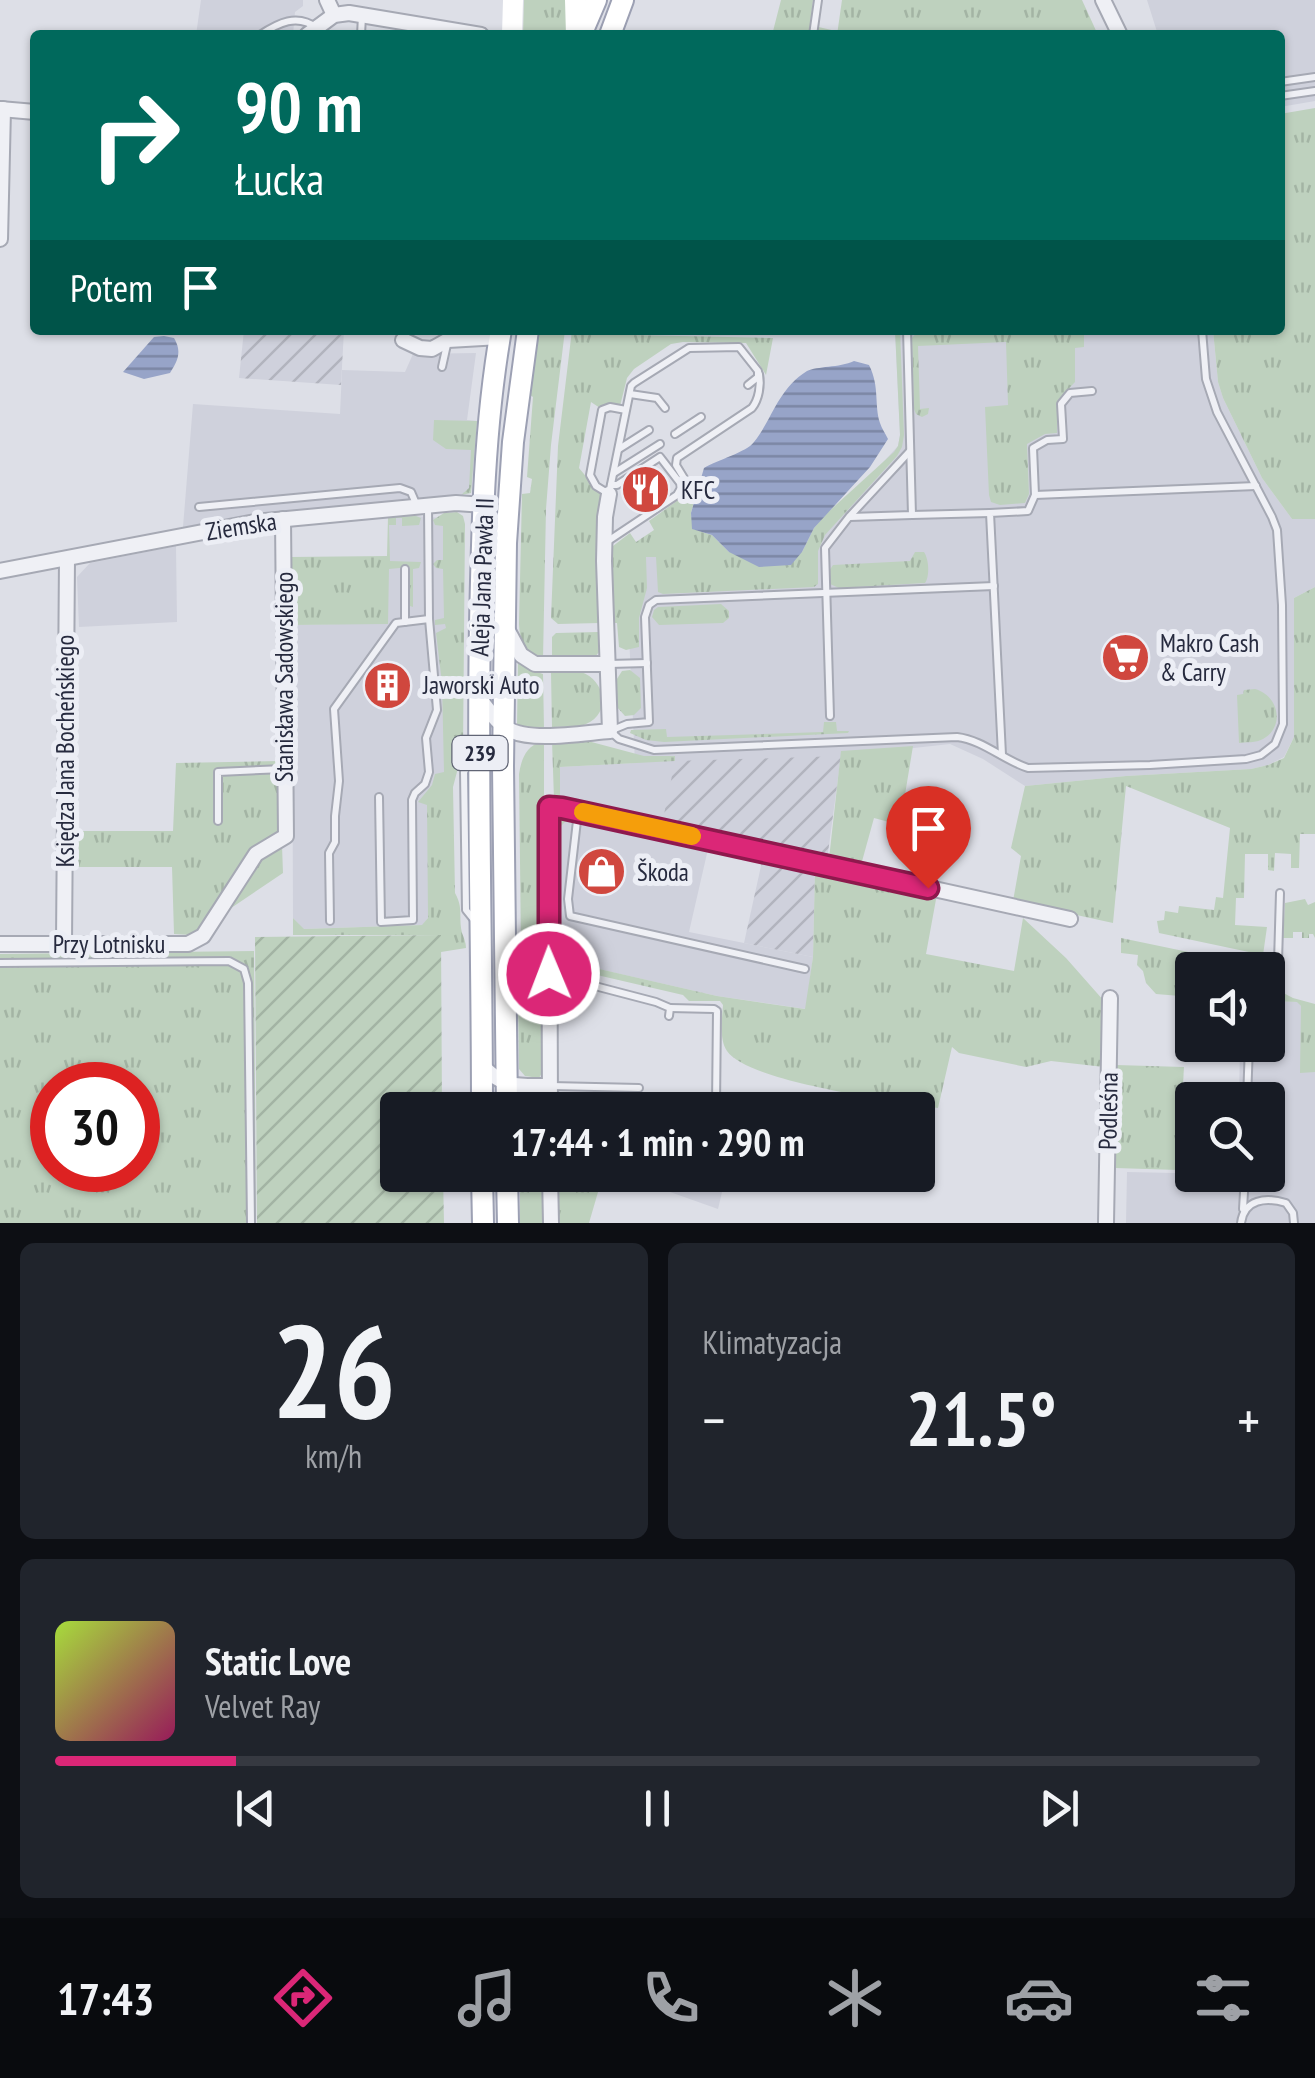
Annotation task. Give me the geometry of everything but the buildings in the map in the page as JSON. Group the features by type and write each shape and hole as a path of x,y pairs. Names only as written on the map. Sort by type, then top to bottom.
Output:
{"main road":[{"path":"512,30 513,0"},
{"path":"575,0 578,30"},
{"path":"581,30 596,0"},
{"path":"612,30 623,0"},
{"name":"Aleja Jana Pawła II","path":"482,1092 479,698 484,505 500,335"},
{"name":"Aleja Jana Pawła II","path":"506,1092 506,543 513,442 527,335"},
{"path":"482,1192 482,1223"},
{"path":"508,1192 508,1223"}],"street":[{"path":"326,0 334,16"},
{"path":"1103,0 1118,30"},
{"path":"315,30 342,13 450,30"},
{"path":"0,239 2,109 30,112"},
{"path":"403,340 432,349 447,335"},
{"path":"479,698 512,732 534,736 610,731 604,544 610,489"},
{"name":"Ziemska","path":"0,570 255,522 456,503 484,505"},
{"name":"Stanisława Sadowskiego","path":"283,519 286,836"},
{"name":"Księdza Jana Bocheńskiego","path":"64,943 67,559"},
{"path":"504,624 521,655 535,664 608,664"},
{"path":"504,766 524,741 534,736"},
{"path":"549,1092 549,807 1070,919"},
{"name":"Przy Lotnisku","path":"0,944 188,944 203,936 256,854 286,836"},
{"path":"506,951 549,974"},
{"name":"Podleśna","path":"1106,1223 1110,998"},
{"path":"482,1065 506,1084 549,1086"},
{"path":"550,1192 551,1223"}],"lane":[{"path":"814,30 818,0"},
{"path":"361,30 362,15"},
{"path":"270,30 289,20 310,22 312,30"},
{"path":"1285,81 1315,77"},
{"path":"1285,95 1315,92"},
{"path":"442,367 447,335"},
{"path":"907,335 912,515"},
{"path":"994,586 656,600 646,613 649,722 610,731 628,743 654,750 958,737 973,740 1028,768 1150,766 1246,759 1261,754 1275,744 1283,724 1282,605 1276,530 1216,412 1208,388 1203,335"},
{"path":"604,544 687,483 676,466 677,458 754,407 759,373 742,349 686,348 634,383 610,489"},
{"path":"748,385 759,373"},
{"path":"849,517 1028,512 1036,495 1034,448 1047,440 1063,439 1061,404 1070,392 1092,392"},
{"path":"630,394 658,398 665,408"},
{"path":"626,410 602,410 590,475 596,486 610,489 660,457 680,484 678,493"},
{"path":"675,434 701,417"},
{"path":"618,450 650,430"},
{"path":"613,474 660,444"},
{"path":"830,716 824,548 910,452"},
{"path":"1036,495 1256,486"},
{"path":"199,507 400,488 411,492 423,506 437,710 426,738 429,772 412,800 413,920 380,922 379,797"},
{"path":"990,513 1002,757"},
{"path":"405,569 405,622"},
{"path":"330,921 330,852 336,842 339,780 334,709 396,623 429,619"},
{"path":"608,664 648,663"},
{"path":"218,821 218,772 285,769"},
{"path":"578,811 568,899 570,916 806,970"},
{"path":"1278,952 1280,894"},
{"path":"0,964 230,961 244,969 248,984 251,1223"},
{"path":"549,974 656,1002 669,1012 717,1011 716,1092"},
{"path":"549,1086 639,1088"},
{"path":"1242,1223 1244,1192"},
{"path":"1243,1210 1254,1202 1280,1201 1290,1207 1294,1223"}],"shaded area":[{"path":"201,0 303,0 303,6 295,12 293,30 197,30"},
{"path":"1147,0 1315,0 1315,101 1285,106 1285,30 1156,30"},
{"path":"243,335 344,335 341,385 239,378"},
{"name":"Makro Cash & Carry","path":"895,335 1213,335 1223,398 1262,478 1292,519 1315,519 1315,587 1294,598 1294,737 1284,757 1251,769 1025,786 983,759 950,744 841,756 662,824 560,801 560,767 635,763 625,550 794,576 830,520 898,446"},
{"path":"476,353 467,420 477,421 471,493 270,513 183,527 193,404 340,414 342,370 405,372 413,354"},
{"path":"388,517 455,519 451,775 428,918 423,925 303,929 293,918 292,625 388,623"},
{"path":"176,546 177,622 79,627 77,577 90,563"},
{"path":"841,756 827,860 662,824 675,761"},
{"path":"560,816 588,825 590,819 708,849 689,932 813,957 806,1009 717,996 559,960"},
{"path":"763,857 815,869 813,957 744,943"},
{"path":"1285,1002 1298,1002 1301,1072 1315,1072 1315,1223 1126,1223 1127,1172 1175,1173 1175,1192 1285,1192 1285,1082 1239,1082 1240,1062 1285,1062"},
{"path":"670,1192 722,1192 718,1209"}],"green space":[{"path":"524,0 567,0 568,30 523,30"},
{"path":"781,0 813,0 810,25 832,30 773,30"},
{"path":"842,0 1082,0 1096,30 838,30"},
{"path":"1315,108 1315,519 1292,519 1262,478 1223,398 1213,335 1285,335 1285,113"},
{"path":"538,335 564,335 546,509 543,659 524,647 519,624 522,494 530,493 532,479 527,477 533,397 530,395"},
{"path":"571,335 773,338 766,375 746,343 683,342 671,344 634,369 627,378 620,406 609,403 600,408 591,402 579,468 603,497 598,535 600,623 558,624 551,618 558,446"},
{"path":"895,335 900,335 902,447 825,535 818,551 818,584 663,594 658,592 656,557 646,557 647,588 639,618 639,647 619,647 617,623 612,623 610,553 630,533 636,542 654,530 649,521 681,498 695,498 691,513 693,529 712,535 729,552 802,552 826,514 894,452 900,435"},
{"path":"1084,335 1084,347 1075,348 1075,382 1057,401 1057,433 1045,434 1027,444 1029,494 1025,503 1000,505 991,502 989,495 985,407 1008,405 1006,342 918,346 920,409 929,408 922,417 914,409 912,338"},
{"path":"434,420 477,421 471,493 461,495 469,488 471,450 446,449 433,440"},
{"path":"457,512 465,524 463,749 453,787 455,893 466,948 441,952 440,935 293,935 293,918 304,929 422,925 428,918 427,805 418,802 432,785 435,774 444,772 442,683 436,633 446,628 445,624 435,625 435,620 444,618 443,569 433,564 443,560 443,526 435,525 433,520 444,513"},
{"path":"388,517 421,518 419,525 402,526 402,518 396,518 396,525 389,525 390,561 421,562 419,568 413,569 413,607 410,567 389,569 388,624 292,625 290,557 387,556"},
{"path":"915,552 924,552 927,559 925,583 839,588 830,584 829,571 833,565 910,561"},
{"path":"1315,587 1315,834 1300,834 1299,868 1291,868 1291,854 1275,853 1274,871 1268,870 1268,854 1245,854 1244,898 1236,898 1235,925 1267,927 1263,952 1159,933 1157,921 1164,920 1165,911 1178,913 1179,906 1214,910 1216,897 1223,898 1230,828 1126,786 1113,923 1013,901 1021,856 1011,848 1025,786 1251,769 1284,758 1294,737 1294,598"},
{"path":"721,604 729,611 729,618 723,623 659,625 652,617 658,607"},
{"path":"598,632 599,652 595,657 552,657 552,637 556,633"},
{"path":"518,661 543,674 544,728 517,725"},
{"path":"630,670 640,678 641,708 634,715 625,716 617,707 615,682 622,671"},
{"path":"581,672 600,689 600,712 582,725 552,727 551,673"},
{"path":"1255,689 1274,704 1275,727 1260,740 1239,743 1237,695"},
{"path":"824,722 836,722 837,731 849,731 664,742 630,733 666,729 667,737 823,732"},
{"path":"584,740 644,756 675,756 675,761 560,767 560,801 554,799 552,741"},
{"path":"541,742 544,955 536,962 521,949 519,774 525,754"},
{"path":"913,746 900,825 874,818 861,865 829,859 841,751"},
{"path":"279,761 283,873 191,935 174,934 172,867 74,867 72,831 173,831 176,763"},
{"path":"561,813 575,822 565,822 560,827 560,960 717,996 805,1009 813,957 815,869 937,894 926,954 1014,971 1023,918 1104,1001 1104,1067 1051,1061 1026,1067 959,1053 952,1047 938,1108 935,1092 844,1092 792,1081 740,1062 724,1046 720,1001 689,1001 683,995 554,965 553,820"},
{"path":"1305,899 1308,905 1315,902 1315,938 1309,934 1309,938 1302,938 1302,932 1293,932 1293,938 1283,938 1285,903"},
{"path":"441,935 442,1092 380,1092 380,1192 443,1192 444,1223 257,1223 255,937"},
{"path":"1121,938 1188,952 1175,952 1175,996 1156,994 1137,965 1138,955 1121,953"},
{"path":"254,951 256,1223 0,1223 0,954"},
{"path":"526,980 544,981 545,1068 539,1078 525,1076 519,1069 518,990"},
{"path":"1285,994 1315,1004 1315,1072 1300,1073 1301,1006 1285,1002"},
{"path":"1116,1065 1184,1067 1183,1082 1175,1082 1175,1170 1115,1168"},
{"path":"520,1192 546,1192 546,1223 520,1223"},
{"path":"554,1192 598,1192 589,1223 554,1223"}],"water":[{"path":"154,337 174,338 178,348 170,373 144,379 123,372"},
{"path":"854,361 869,365 880,423 888,439 870,467 814,528 791,565 759,567 729,552 712,535 692,529 691,513 704,468 750,446 797,378 816,368"}],"slow traffic":[{"path":"583,812 692,836"}],"place":[{"name":"KFC","path":"646,490"},
{"name":"Makro Cash & Carry","path":"1125,657"},
{"name":"Jaworski Auto","path":"388,685"},
{"name":"Škoda","path":"602,872"}],"route":[{"path":"549,974 549,807 928,888"}]}
